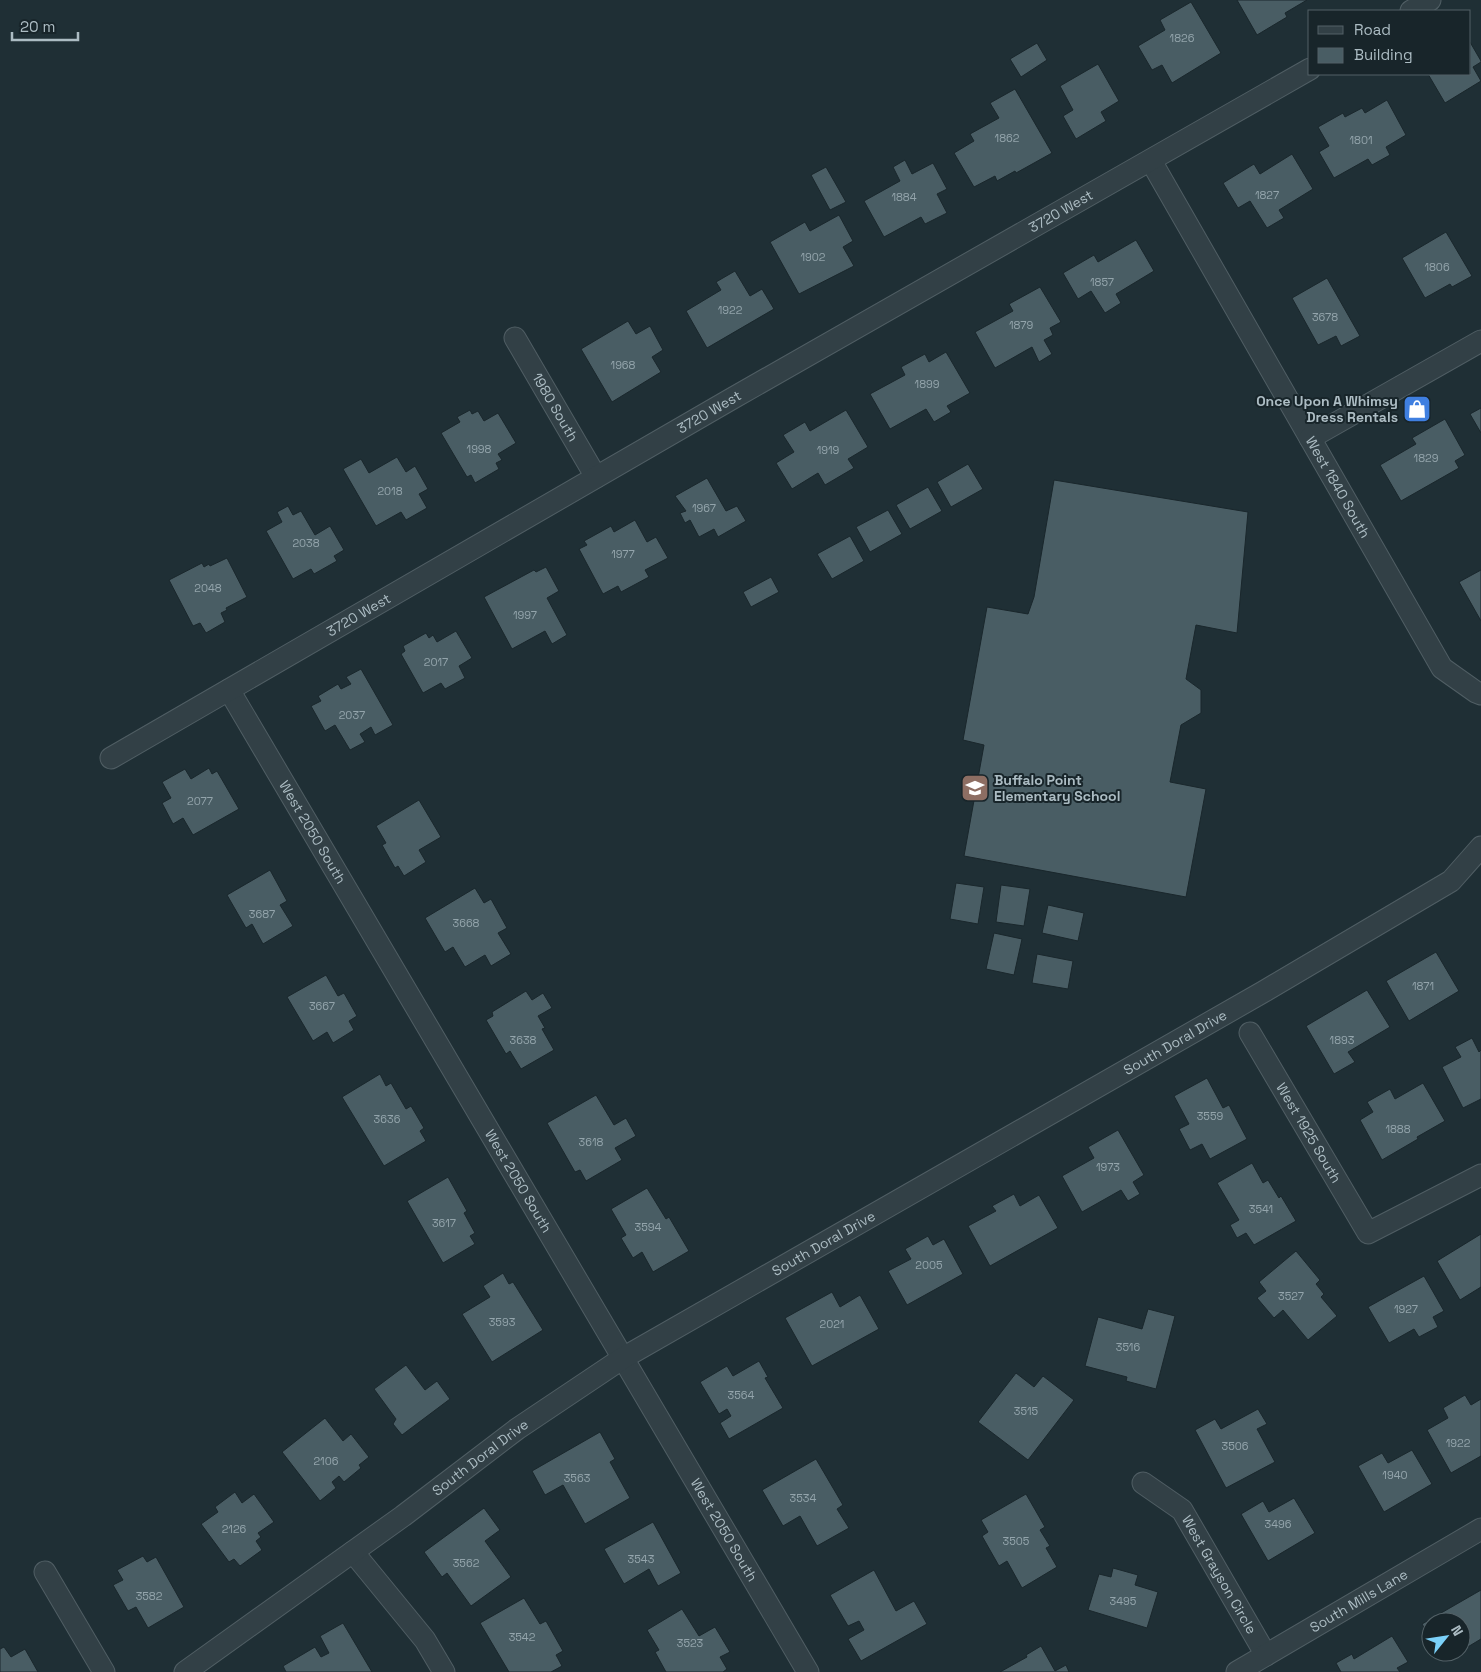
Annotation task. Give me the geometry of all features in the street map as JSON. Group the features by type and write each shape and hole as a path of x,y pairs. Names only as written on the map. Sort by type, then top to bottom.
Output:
{"street":[{"path":"1413,10 1430,0"},
{"name":"3720 West","path":"111,758 750,388 1308,70"},
{"name":"West 1840 South","path":"1151,161 1442,668 1481,694"},
{"name":"1980 South","path":"515,338 596,477"},
{"path":"1310,438 1481,341"},
{"name":"West 2050 South","path":"229,690 808,1672"},
{"name":"South Doral Drive","path":"185,1672 403,1516 517,1429 623,1358 1204,1026 1452,881 1481,847"},
{"name":"West 1925 South","path":"1250,1033 1368,1233 1481,1175"},
{"name":"West Grayson Circle","path":"1144,1483 1182,1510 1266,1655"},
{"name":"South Mills Lane","path":"1237,1672 1481,1529"},
{"path":"353,1552 425,1640 444,1672"},
{"path":"45,1572 104,1672"}],"building":[{"path":"1237,0 1307,0 1285,13 1287,17 1257,35"},
{"path":"1191,2 1221,53 1172,83 1162,65 1152,70 1138,46 1165,30 1160,20"},
{"path":"1037,43 1047,60 1021,77 1010,59"},
{"path":"1471,44 1481,61 1473,67 1481,81 1445,103 1429,75 1471,75"},
{"path":"1098,64 1119,101 1101,112 1106,121 1076,139 1063,116 1073,110 1060,86"},
{"path":"1015,89 1052,153 1016,173 1015,171 997,181 995,176 974,187 954,153 974,141 970,134 999,118 990,103"},
{"path":"1387,100 1406,135 1386,147 1390,155 1372,165 1368,159 1334,178 1319,152 1329,146 1318,127 1343,113 1345,117 1362,108 1365,113"},
{"path":"1292,154 1313,189 1279,210 1284,218 1267,228 1250,201 1238,208 1223,183 1254,164 1260,174"},
{"path":"905,160 912,174 933,163 947,189 937,194 947,213 925,224 921,217 884,237 864,201 900,181 893,167"},
{"path":"826,167 846,202 830,210 811,175"},
{"path":"839,215 853,241 843,247 854,266 799,294 770,242 805,222 810,231"},
{"path":"1446,232 1472,276 1452,287 1450,284 1425,298 1402,258"},
{"path":"1136,240 1154,271 1116,294 1121,303 1105,313 1091,291 1078,299 1063,273 1094,255 1098,262"},
{"path":"735,271 750,296 762,289 774,309 707,348 686,311 721,290 716,282"},
{"path":"1327,278 1360,336 1341,346 1336,336 1318,345 1292,298"},
{"path":"1040,287 1061,322 1050,328 1053,335 1044,340 1052,354 1039,362 1032,347 995,368 975,332 1013,311 1009,304"},
{"path":"628,321 636,334 650,326 663,350 652,357 661,372 612,402 581,349"},
{"path":"946,352 970,393 947,406 951,412 934,422 926,409 890,429 870,394 905,375 901,367 925,354 929,362"},
{"path":"1481,408 1481,433 1470,414"},
{"path":"470,410 472,414 478,411 484,421 498,413 516,443 498,454 502,460 496,463 499,469 475,483 471,475 467,477 441,433 460,422 457,417"},
{"path":"846,410 868,447 848,459 854,468 825,485 818,473 792,489 776,463 794,452 783,435 805,422 810,431"},
{"path":"1445,419 1465,455 1455,461 1459,468 1401,501 1380,465 1416,444 1412,438"},
{"path":"397,457 406,472 415,466 428,489 419,494 427,508 406,520 401,512 376,526 343,469 361,459 369,473"},
{"path":"968,464 983,489 951,507 937,482"},
{"path":"707,478 726,511 737,506 746,521 718,537 714,529 699,537 690,520 685,523 680,513 686,511 675,496"},
{"name":"Buffalo Point Elementary School","path":"1054,480 1248,512 1237,633 1196,625 1186,679 1201,690 1201,713 1181,725 1170,782 1206,789 1186,897 964,856 984,745 963,740 987,607 1028,614 1034,597"},
{"path":"928,487 942,511 910,529 896,505"},
{"path":"288,506 293,515 301,511 315,535 330,526 344,550 334,556 337,561 314,574 311,569 293,579 266,531 282,522 277,512"},
{"path":"888,510 902,534 870,552 856,527"},
{"path":"635,520 647,542 656,537 668,558 645,570 649,577 621,592 618,586 603,594 579,549 587,545 584,541 611,526 614,532"},
{"path":"850,536 864,561 832,579 817,554"},
{"path":"227,558 247,597 226,608 227,610 221,613 225,622 206,633 200,623 193,626 169,580 202,563 204,567 209,564 210,566"},
{"path":"546,567 559,591 547,598 567,635 552,644 545,631 512,649 484,597 534,570 536,572"},
{"path":"1481,570 1481,621 1459,582"},
{"path":"771,577 779,592 751,607 743,592"},
{"path":"456,631 472,658 459,666 465,678 445,689 441,683 423,693 401,654 405,651 403,646 426,633 429,638 433,635 437,642"},
{"path":"361,669 393,725 375,735 371,727 360,734 365,742 350,750 335,725 325,731 311,706 321,701 318,696 338,684 341,689 351,684 346,677"},
{"path":"209,768 212,774 217,771 239,809 193,835 183,818 173,824 162,803 171,798 162,782 185,769 191,779"},
{"path":"419,800 441,837 419,850 426,862 404,876 398,866 395,868 382,845 386,843 376,826"},
{"path":"270,870 287,901 280,905 293,926 263,944 252,924 246,928 227,895"},
{"path":"956,883 984,887 978,924 950,919"},
{"path":"1001,885 1030,889 1024,926 996,922"},
{"path":"475,888 484,903 491,899 507,928 498,933 511,954 491,966 485,955 465,967 453,947 445,952 425,918"},
{"path":"1048,905 1084,913 1078,941 1042,933"},
{"path":"994,933 1022,939 1014,975 986,969"},
{"path":"1436,952 1459,991 1409,1021 1386,981"},
{"path":"1037,954 1073,961 1068,989 1032,983"},
{"path":"326,975 338,996 344,993 357,1016 349,1021 354,1030 333,1043 327,1032 313,1041 287,997"},
{"path":"1367,990 1390,1027 1348,1052 1355,1062 1334,1074 1306,1026"},
{"path":"526,991 532,1000 543,993 552,1008 538,1016 545,1028 542,1029 554,1050 521,1069 510,1051 506,1054 486,1020 493,1016 492,1012"},
{"path":"1472,1038 1479,1052 1481,1050 1481,1099 1463,1108 1442,1067 1461,1057 1455,1047"},
{"path":"380,1074 386,1086 391,1083 406,1109 411,1106 424,1128 420,1131 426,1141 384,1166 342,1097"},
{"path":"1207,1078 1223,1108 1229,1105 1247,1139 1210,1159 1202,1144 1190,1150 1179,1129 1189,1124 1174,1096"},
{"path":"1423,1083 1445,1121 1382,1160 1360,1120 1373,1112 1367,1102 1390,1089 1395,1099"},
{"path":"596,1095 614,1125 626,1118 636,1136 615,1148 622,1160 586,1181 580,1170 575,1172 547,1123"},
{"path":"1118,1130 1144,1175 1133,1182 1140,1194 1128,1201 1121,1190 1082,1212 1062,1176 1094,1158 1088,1147"},
{"path":"1252,1163 1263,1183 1268,1180 1279,1198 1281,1196 1296,1221 1254,1245 1246,1233 1237,1238 1230,1225 1239,1220 1217,1183"},
{"path":"448,1177 467,1211 464,1213 475,1233 470,1236 475,1244 443,1263 407,1201"},
{"path":"647,1188 666,1219 669,1217 689,1251 653,1272 642,1252 633,1258 621,1238 626,1235 611,1209"},
{"path":"1014,1194 1020,1206 1039,1195 1058,1228 990,1266 968,1226 996,1211 992,1206"},
{"path":"1481,1234 1481,1287 1460,1300 1437,1261"},
{"path":"928,1236 933,1245 944,1239 963,1274 907,1305 888,1271 911,1259 905,1249"},
{"path":"1296,1251 1320,1280 1316,1284 1324,1294 1321,1297 1337,1316 1308,1340 1283,1310 1274,1318 1257,1298 1266,1291 1259,1282"},
{"path":"503,1273 509,1284 513,1282 543,1330 492,1362 462,1314 490,1297 483,1286"},
{"path":"1424,1276 1444,1311 1433,1317 1438,1327 1419,1337 1414,1329 1389,1343 1368,1307"},
{"path":"832,1292 840,1307 860,1295 879,1329 812,1366 785,1318"},
{"path":"1148,1309 1175,1316 1156,1389 1126,1381 1127,1377 1085,1366 1098,1317 1142,1329"},
{"path":"759,1361 768,1377 765,1378 783,1408 729,1439 720,1423 731,1416 727,1409 719,1414 700,1382 727,1366 733,1376"},
{"path":"406,1365 425,1390 437,1381 450,1399 402,1435 393,1424 396,1419 374,1389"},
{"path":"1016,1373 1034,1387 1043,1376 1074,1400 1028,1460 978,1422"},
{"path":"1465,1395 1471,1405 1481,1399 1481,1456 1451,1473 1427,1430 1448,1418 1443,1408"},
{"path":"1258,1409 1267,1424 1257,1429 1275,1462 1226,1488 1195,1430 1215,1419 1221,1429"},
{"path":"325,1418 343,1441 351,1434 369,1457 359,1465 361,1468 344,1482 339,1476 332,1482 336,1488 320,1501 282,1452"},
{"path":"600,1432 615,1459 610,1462 630,1498 585,1524 563,1485 545,1495 532,1471"},
{"path":"1412,1450 1432,1484 1384,1512 1358,1466 1382,1453 1388,1463"},
{"path":"816,1459 843,1505 837,1509 849,1528 817,1546 800,1516 783,1526 762,1490"},
{"path":"235,1492 242,1503 254,1494 274,1522 258,1533 261,1537 256,1541 262,1550 240,1566 234,1559 229,1562 201,1524 218,1512 215,1507"},
{"path":"1026,1494 1045,1527 1040,1530 1050,1546 1046,1548 1057,1567 1022,1588 1007,1561 999,1566 982,1536 988,1532 981,1520"},
{"path":"1294,1498 1315,1533 1268,1561 1241,1514 1263,1501 1269,1512"},
{"path":"484,1508 500,1530 485,1541 511,1577 471,1606 447,1573 442,1577 424,1552"},
{"path":"653,1522 681,1573 658,1586 649,1569 624,1584 604,1549"},
{"path":"143,1556 147,1562 156,1557 184,1607 148,1628 136,1607 128,1611 113,1585 123,1580 117,1570"},
{"path":"1113,1568 1138,1575 1135,1585 1158,1592 1147,1628 1088,1610 1099,1574 1111,1577"},
{"path":"874,1570 896,1611 914,1601 927,1624 861,1661 848,1639 864,1630 859,1621 848,1626 830,1595"},
{"path":"1481,1590 1481,1639 1471,1645 1471,1612 1443,1612"},
{"path":"524,1598 540,1624 546,1621 563,1651 556,1655 562,1666 551,1672 509,1672 480,1623"},
{"path":"682,1609 699,1636 715,1627 730,1652 720,1657 727,1669 723,1672 666,1672 655,1652 659,1650 647,1630"},
{"path":"343,1623 372,1672 286,1672 283,1666 315,1647 321,1657 329,1653 320,1636"},
{"path":"1392,1636 1408,1662 1397,1668 1400,1672 1341,1672 1336,1663 1352,1654 1354,1659"},
{"path":"1041,1646 1055,1671 1066,1665 1069,1672 1000,1672 1027,1657 1026,1655"},
{"path":"4,1647 11,1657 25,1649 38,1672 0,1672 0,1649"}],"place":[{"name":"Once Upon A Whimsy Dress Rentals","path":"1417,409"},
{"name":"Buffalo Point Elementary School","path":"975,788"}]}
